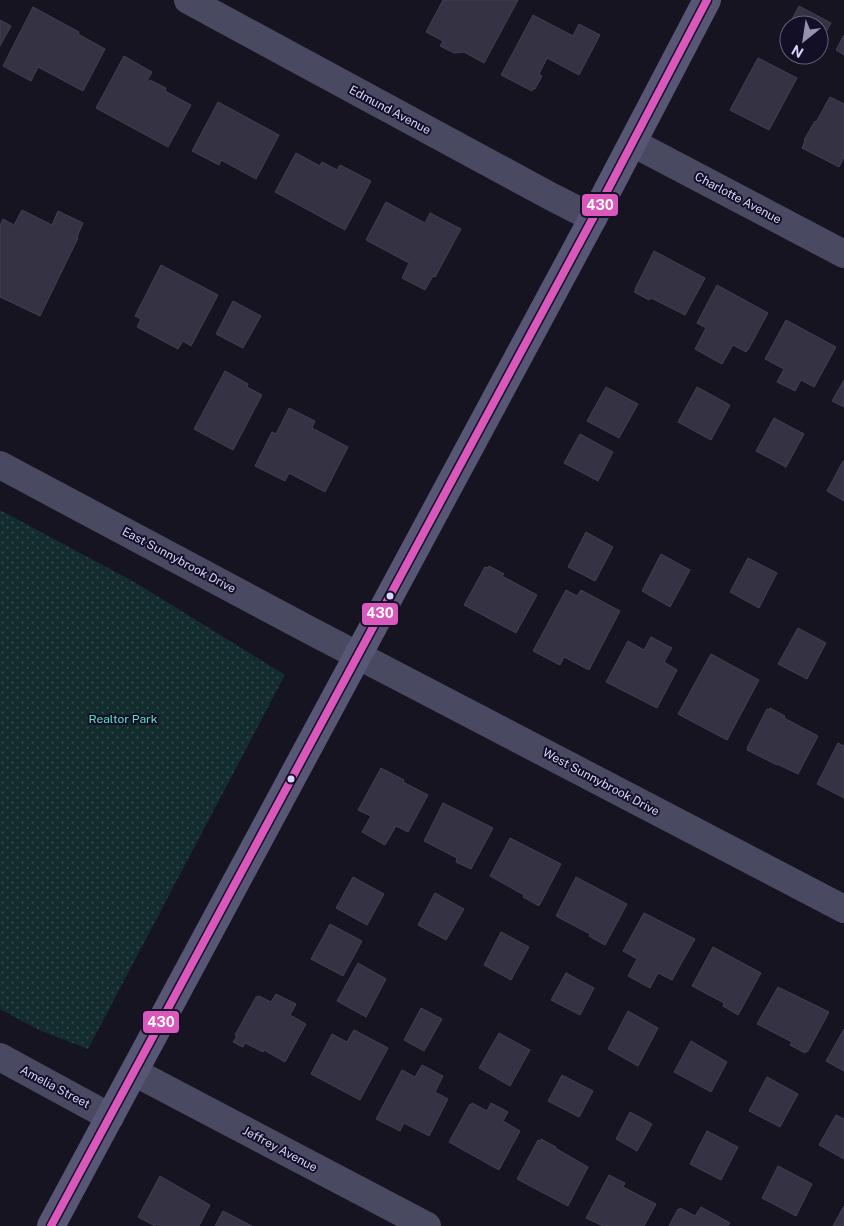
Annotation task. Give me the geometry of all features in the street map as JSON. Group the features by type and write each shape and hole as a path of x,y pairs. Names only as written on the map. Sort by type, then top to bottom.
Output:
{"main road":[{"path":"51,1226 593,218 706,0"}],"street":[{"name":"Edmund Avenue","path":"188,0 593,218"},
{"name":"Charlotte Avenue","path":"633,143 844,254"},
{"name":"East Sunnybrook Drive","path":"0,465 358,655"},
{"name":"West Sunnybrook Drive","path":"358,655 844,909"},
{"name":"Amelia Street","path":"0,1058 110,1117"},
{"name":"Jeffrey Avenue","path":"134,1072 427,1226"}],"green space":[{"name":"Realtor Park","path":"0,510 136,583 285,675 88,1049 39,1030 0,1009"}],"building":[{"path":"443,0 518,0 484,63 464,52 454,53 440,46 443,41 426,32"},
{"path":"799,6 816,15 794,15"},
{"path":"33,7 79,32 78,34 105,49 83,91 38,67 31,81 3,66"},
{"path":"533,15 573,36 579,24 600,35 579,75 547,58 539,74 542,76 532,91 501,75"},
{"path":"0,20 11,26 0,46"},
{"path":"844,35 844,55 836,50"},
{"path":"124,56 152,72 147,81 149,82 150,80 166,88 165,91 191,105 168,147 96,108"},
{"path":"758,58 797,78 769,130 730,110"},
{"path":"830,97 844,104 844,157 839,167 802,148 804,140"},
{"path":"218,102 279,135 256,179 221,160 219,165 192,151"},
{"path":"296,153 320,166 322,162 337,170 340,165 371,181 345,230 275,192"},
{"path":"386,202 425,223 430,213 461,229 435,277 433,276 425,290 402,278 409,263 366,240"},
{"path":"22,210 52,225 58,211 83,223 78,238 40,316 0,297 0,226 3,219 14,225"},
{"path":"654,251 705,278 685,315 651,298 649,300 634,292"},
{"path":"161,265 218,295 191,346 183,341 178,349 137,327 141,319 135,316"},
{"path":"717,285 768,313 748,350 746,352 733,345 722,364 695,349 706,328 697,323"},
{"path":"233,301 261,316 243,348 216,334"},
{"path":"786,320 836,347 814,387 801,380 795,391 777,382 784,369 765,359"},
{"path":"225,371 248,384 247,387 262,395 233,450 194,429"},
{"path":"844,380 844,407 832,401"},
{"path":"606,387 638,404 619,438 587,421"},
{"path":"697,387 730,405 711,440 678,422"},
{"path":"289,408 315,421 312,428 348,447 325,492 289,473 285,481 255,466 272,432 276,434"},
{"path":"774,418 804,434 786,467 756,451"},
{"path":"580,434 613,452 598,481 564,463"},
{"path":"844,461 844,501 827,491"},
{"path":"586,532 613,547 595,581 568,567"},
{"path":"661,554 690,570 670,607 642,591"},
{"path":"748,558 777,573 759,608 730,592"},
{"path":"489,566 504,574 502,576 537,595 516,633 464,605 485,567"},
{"path":"566,590 577,596 581,590 620,611 589,670 564,657 560,665 533,651"},
{"path":"798,628 826,643 807,679 778,664"},
{"path":"651,637 672,648 664,662 677,670 657,708 606,682 628,641 644,650"},
{"path":"711,654 759,680 727,740 678,714"},
{"path":"770,708 785,716 784,718 818,736 798,774 747,750 767,709 769,710"},
{"path":"838,743 844,746 844,798 817,784"},
{"path":"381,768 428,795 408,832 396,826 385,845 362,832 371,816 358,810"},
{"path":"443,803 493,828 471,869 456,862 457,858 424,841"},
{"path":"510,838 561,864 539,906 523,897 524,895 490,876"},
{"path":"353,877 384,894 367,925 336,908"},
{"path":"576,877 627,904 605,945 589,936 590,934 556,916"},
{"path":"435,893 464,909 446,940 418,925"},
{"path":"644,913 695,939 672,980 658,973 650,988 628,976 637,959 623,951"},
{"path":"330,924 362,941 343,976 311,959"},
{"path":"501,932 529,947 511,980 484,965"},
{"path":"713,947 761,973 738,1015 723,1006 724,1003 692,986"},
{"path":"358,963 386,979 366,1017 337,1001"},
{"path":"566,973 594,988 580,1015 551,1000"},
{"path":"778,987 829,1012 808,1051 805,1053 790,1045 792,1042 757,1024"},
{"path":"276,994 296,1004 290,1015 306,1024 285,1062 264,1050 263,1052 245,1043 243,1047 233,1042 256,997 259,996 271,1002"},
{"path":"421,1008 442,1019 424,1051 404,1040"},
{"path":"628,1011 658,1028 638,1066 608,1049"},
{"path":"844,1029 844,1071 826,1061"},
{"path":"354,1030 388,1048 360,1100 311,1074 332,1034 347,1042"},
{"path":"499,1033 530,1050 510,1086 479,1068"},
{"path":"691,1041 727,1062 711,1092 674,1072"},
{"path":"422,1065 443,1076 435,1092 448,1099 429,1136 404,1123 400,1131 376,1119 402,1070 415,1077"},
{"path":"562,1075 593,1091 579,1117 548,1101"},
{"path":"767,1077 798,1094 780,1127 749,1111"},
{"path":"472,1103 487,1111 491,1103 508,1112 503,1121 520,1131 499,1170 449,1142"},
{"path":"630,1112 652,1124 637,1151 616,1139"},
{"path":"836,1115 844,1119 844,1159 819,1145"},
{"path":"707,1131 738,1147 721,1180 690,1164"},
{"path":"541,1139 588,1167 568,1206 517,1179 538,1140 540,1141"},
{"path":"778,1166 812,1184 796,1216 762,1198"},
{"path":"609,1175 625,1183 623,1187 656,1204 644,1226 603,1226 586,1218"},
{"path":"160,1176 210,1205 199,1226 159,1226 156,1224 155,1226 138,1217"},
{"path":"844,1206 844,1226 833,1226"},
{"path":"701,1207 730,1223 728,1226 669,1226 678,1209 680,1208 695,1216"},
{"path":"223,1211 252,1226 215,1226"}],"transit line":[{"name":"430","path":"51,1226 593,218 707,0"}]}
